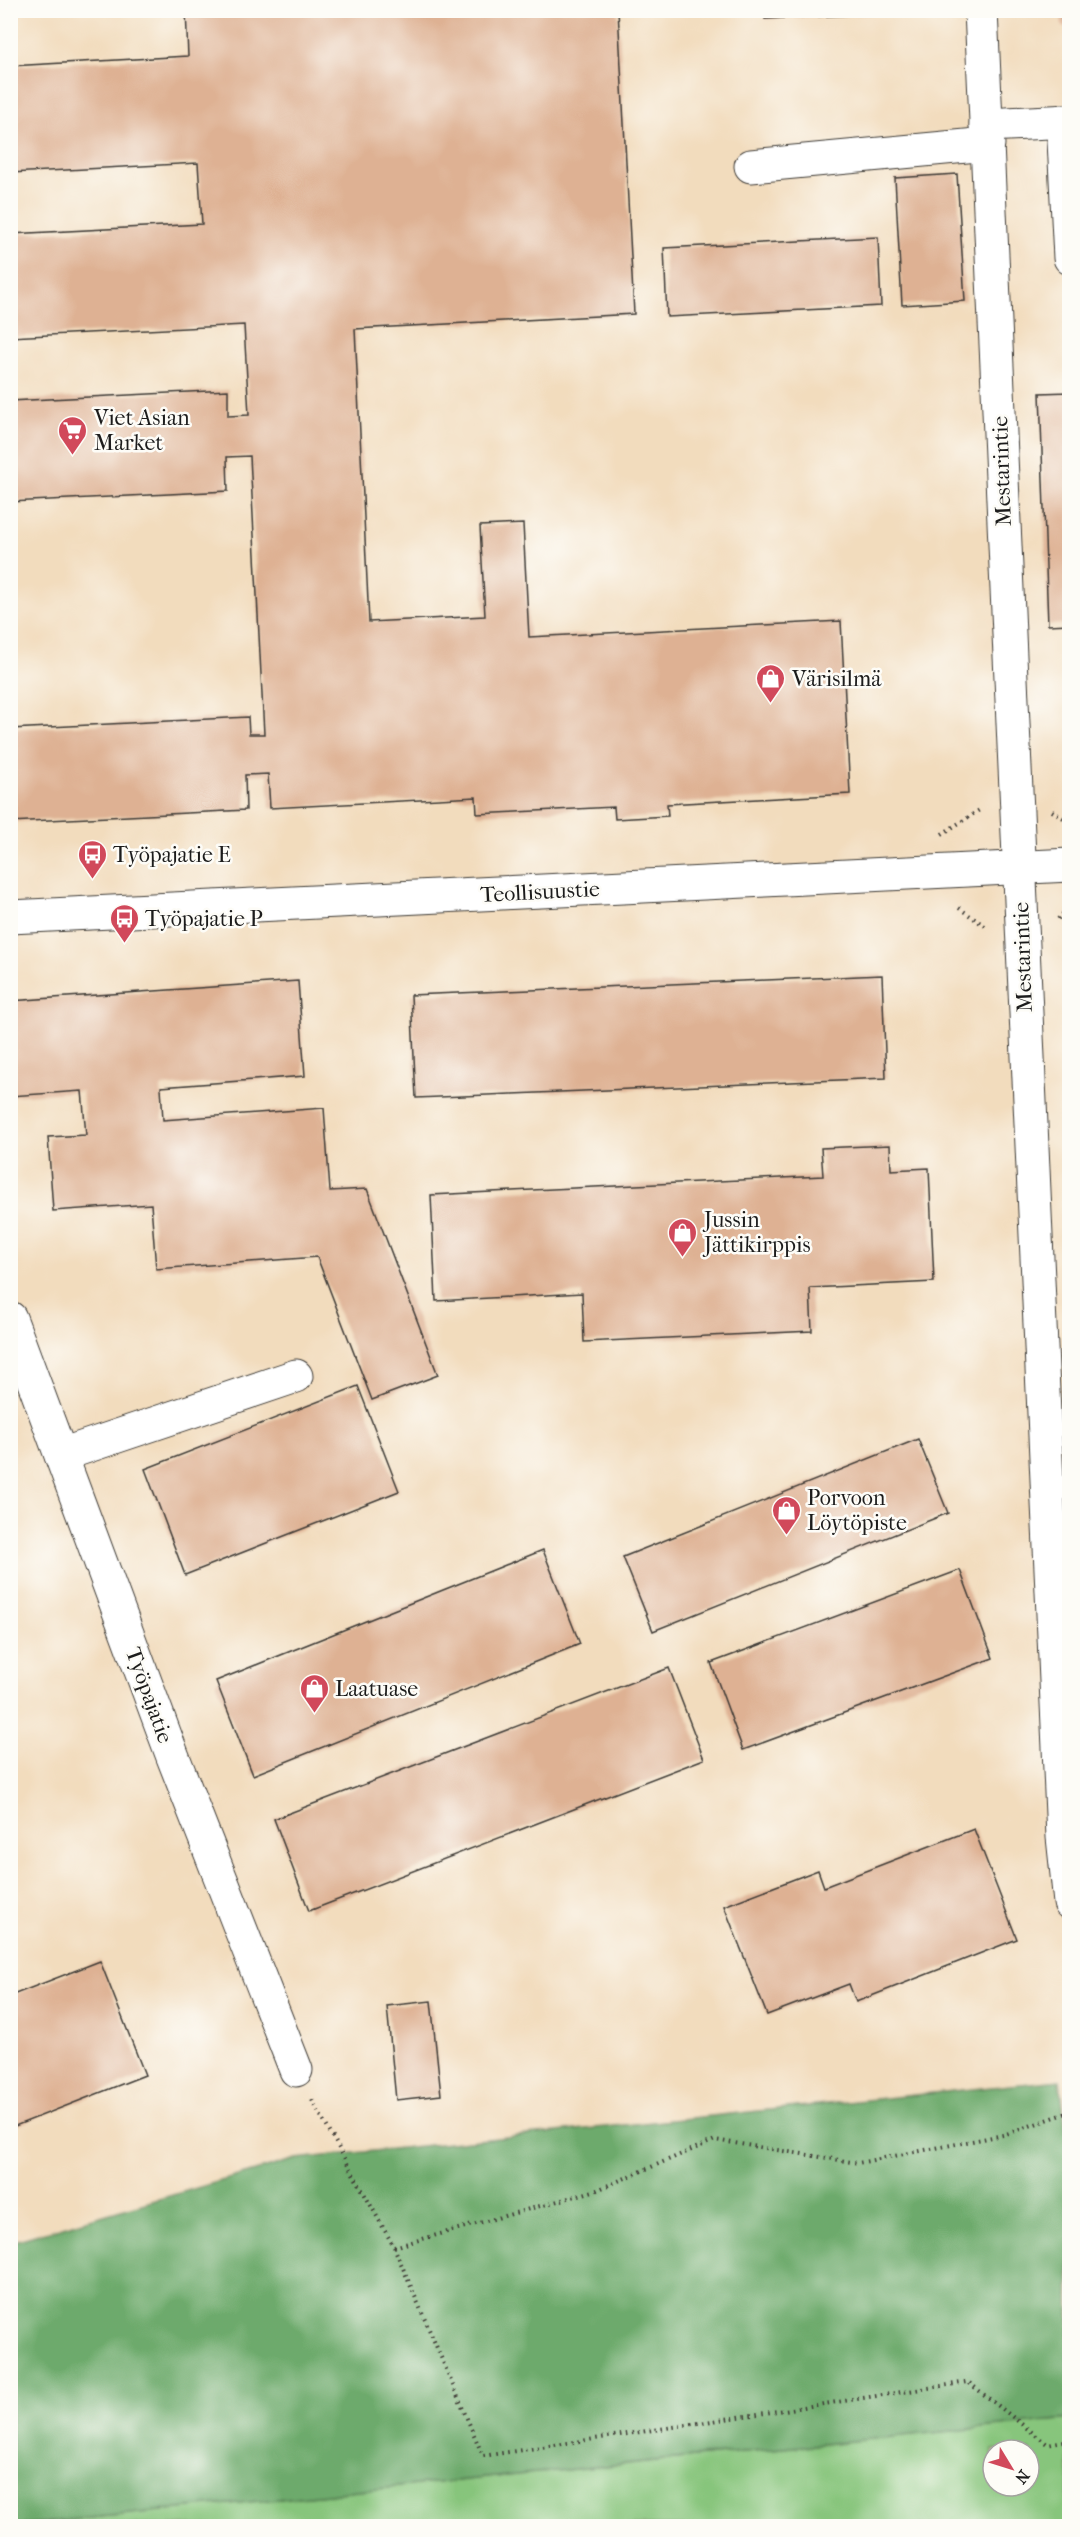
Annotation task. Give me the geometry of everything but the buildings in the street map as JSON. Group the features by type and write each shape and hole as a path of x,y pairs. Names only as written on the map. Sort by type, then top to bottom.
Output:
{"street":[{"name":"Mestarintie","path":"981,10 1062,1825 1070,1903"},
{"path":"751,166 1066,121 1070,258"},
{"name":"Teollisuustie","path":"10,917 1070,865"},
{"name":"Työpajatie","path":"10,1318 173,1757 296,2070"},
{"path":"62,1455 296,1376"}],"path":[{"path":"296,2070 394,2247 483,2456 968,2382 1047,2444 1070,2440"},
{"path":"394,2247 597,2190 715,2140 858,2163 1003,2134 1070,2112"}],"green space":[{"path":"1060,2080 1070,2164 1069,2419 11,2526 11,2242 296,2159"},
{"path":"1069,2419 1069,2526 11,2526"}],"place":[{"name":"Viet Asian Market","path":"73,456"},
{"name":"Värisilmä","path":"771,704"},
{"name":"Työpajatie E","path":"92,880"},
{"name":"Työpajatie P","path":"124,944"},
{"name":"Jussin Jättikirppis","path":"683,1258"},
{"name":"Porvoon Löytöpiste","path":"786,1536"},
{"name":"Laatuase","path":"314,1714"}]}
